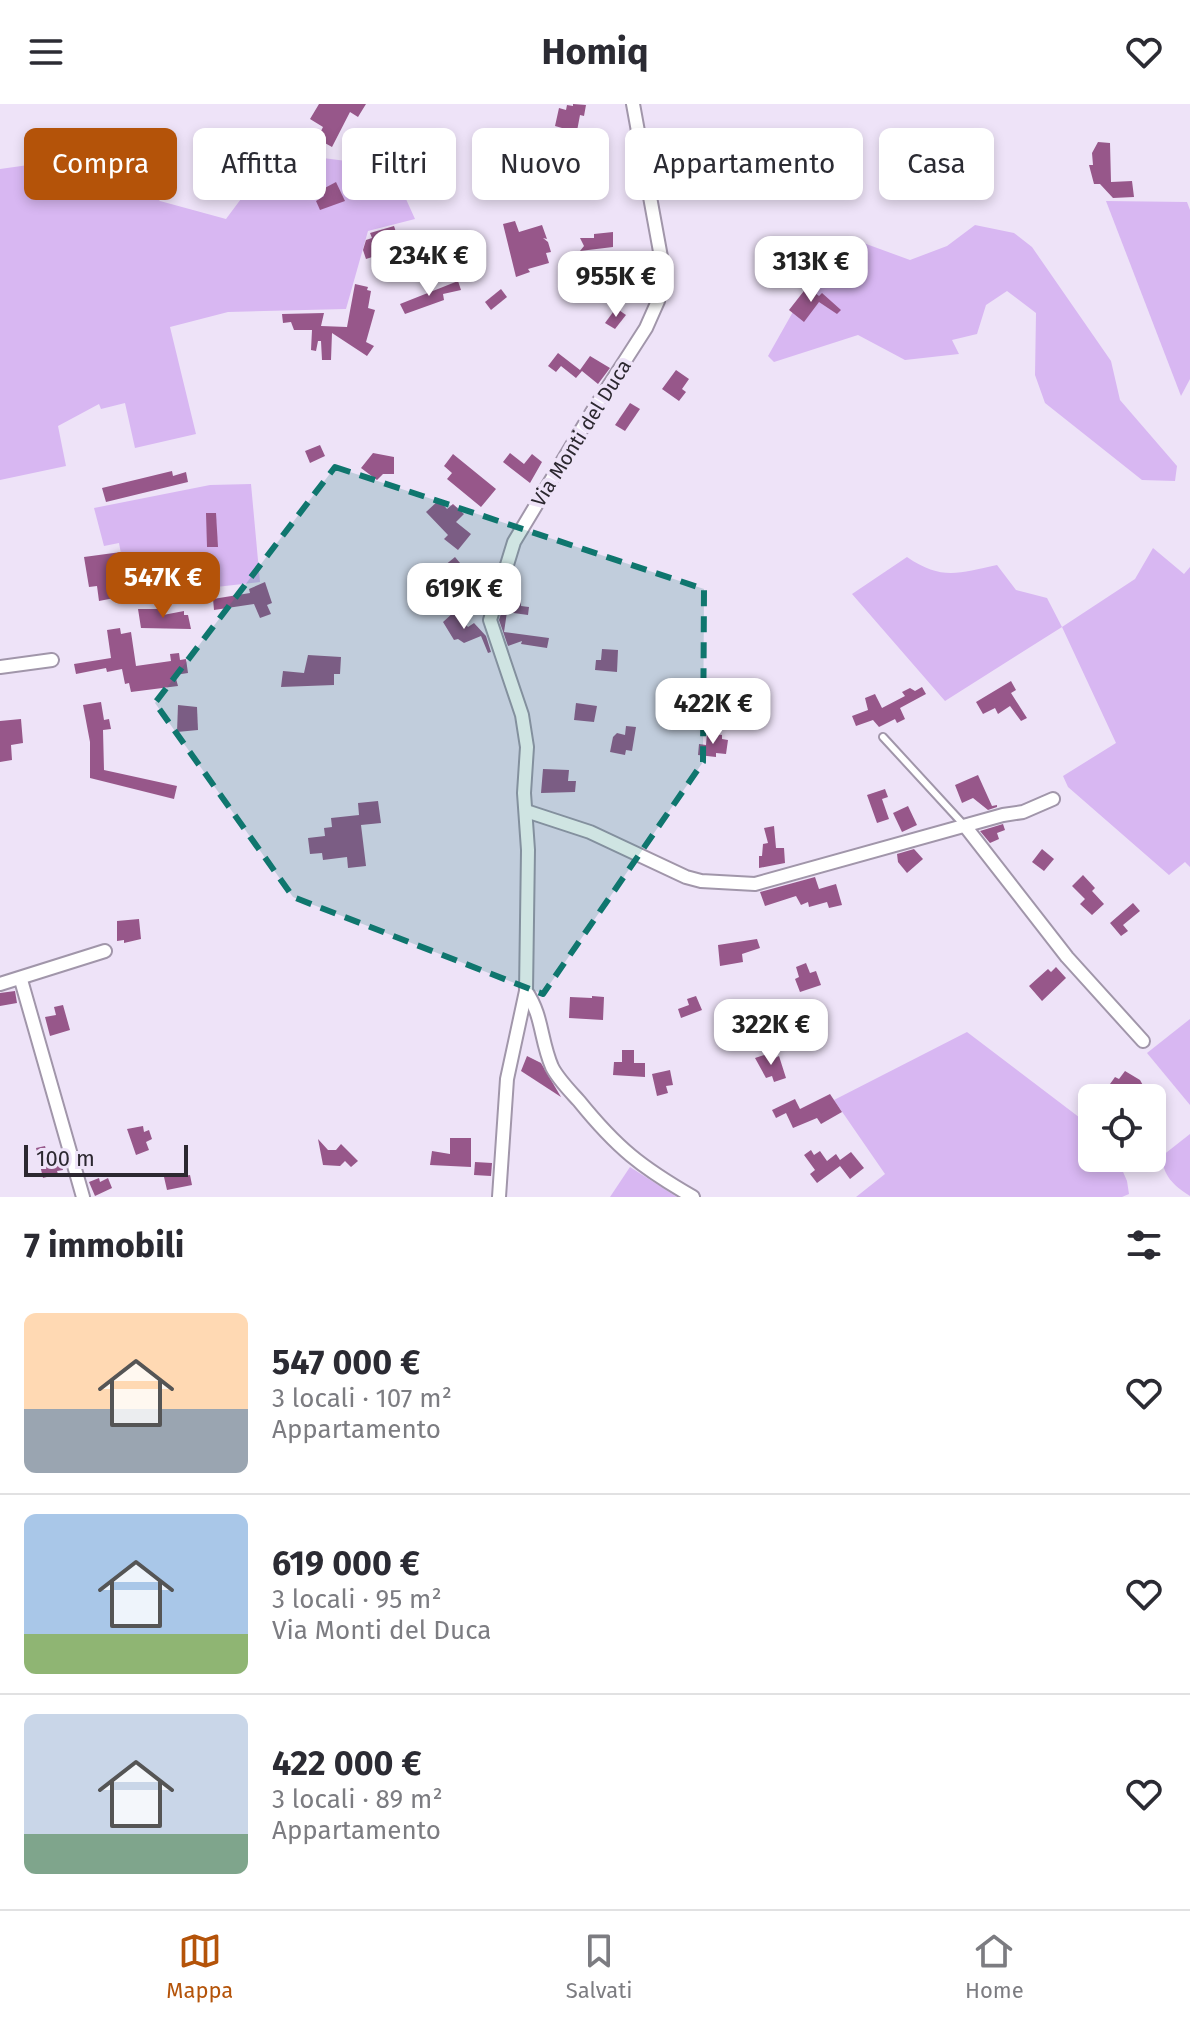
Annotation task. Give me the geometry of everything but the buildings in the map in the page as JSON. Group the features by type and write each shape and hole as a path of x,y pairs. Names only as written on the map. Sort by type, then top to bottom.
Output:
{"street":[{"name":"Via Monti del Duca","path":"526,811 524,766 527,747 522,715 490,620 514,542 635,347 658,301 661,257 633,104"},
{"path":"0,667 52,660"},
{"path":"499,1197 507,1079 526,991 526,811 590,832 686,877 745,884 1023,812 1053,799"},
{"path":"965,826 1067,957 1143,1041"},
{"path":"0,984 21,980 105,951"},
{"path":"21,980 83,1197"},
{"path":"526,991 537,1007 543,1041 553,1070 604,1132 631,1159 693,1197"}],"lane":[{"path":"883,737 965,826"}],"highlighted area":[{"path":"335,467 704,589 703,762 543,994 293,897 155,703"}],"shaded area":[{"path":"326,158 342,160 342,200 406,200 415,219 368,231 346,309 228,312 170,327 196,434 135,448 125,403 101,409 99,404 58,426 66,466 0,480 0,169 24,166 24,200 159,200 226,219 240,200 326,200"},
{"path":"1106,201 1187,202 1190,210 1190,379 1181,396"},
{"path":"975,225 1014,233 1032,247 1111,361 1120,400 1177,466 1175,481 1142,480 1045,403 1035,375 1036,313 1007,291 986,305 977,334 952,340 959,354 905,360 858,335 774,362 768,356 807,287 848,264 858,241 910,260 947,246"},
{"path":"251,484 260,582 154,594 149,567 124,570 119,543 104,546 94,508 210,485"},
{"path":"1153,548 1184,574 1190,567 1190,867 1185,862 1169,875 1068,787 1063,776 1116,743 1062,627 1135,579"},
{"path":"907,557 930,570 951,573 997,565 1016,590 1047,598 1062,627 945,701 852,594"},
{"path":"1190,1019 1190,1105 1147,1053"},
{"path":"967,1032 1078,1116 1078,1172 1123,1172 1129,1194 1122,1197 856,1197 885,1174 834,1100"},
{"path":"1190,1134 1190,1196 1166,1172 1166,1153"},
{"path":"630,1167 677,1197 610,1197"}]}
